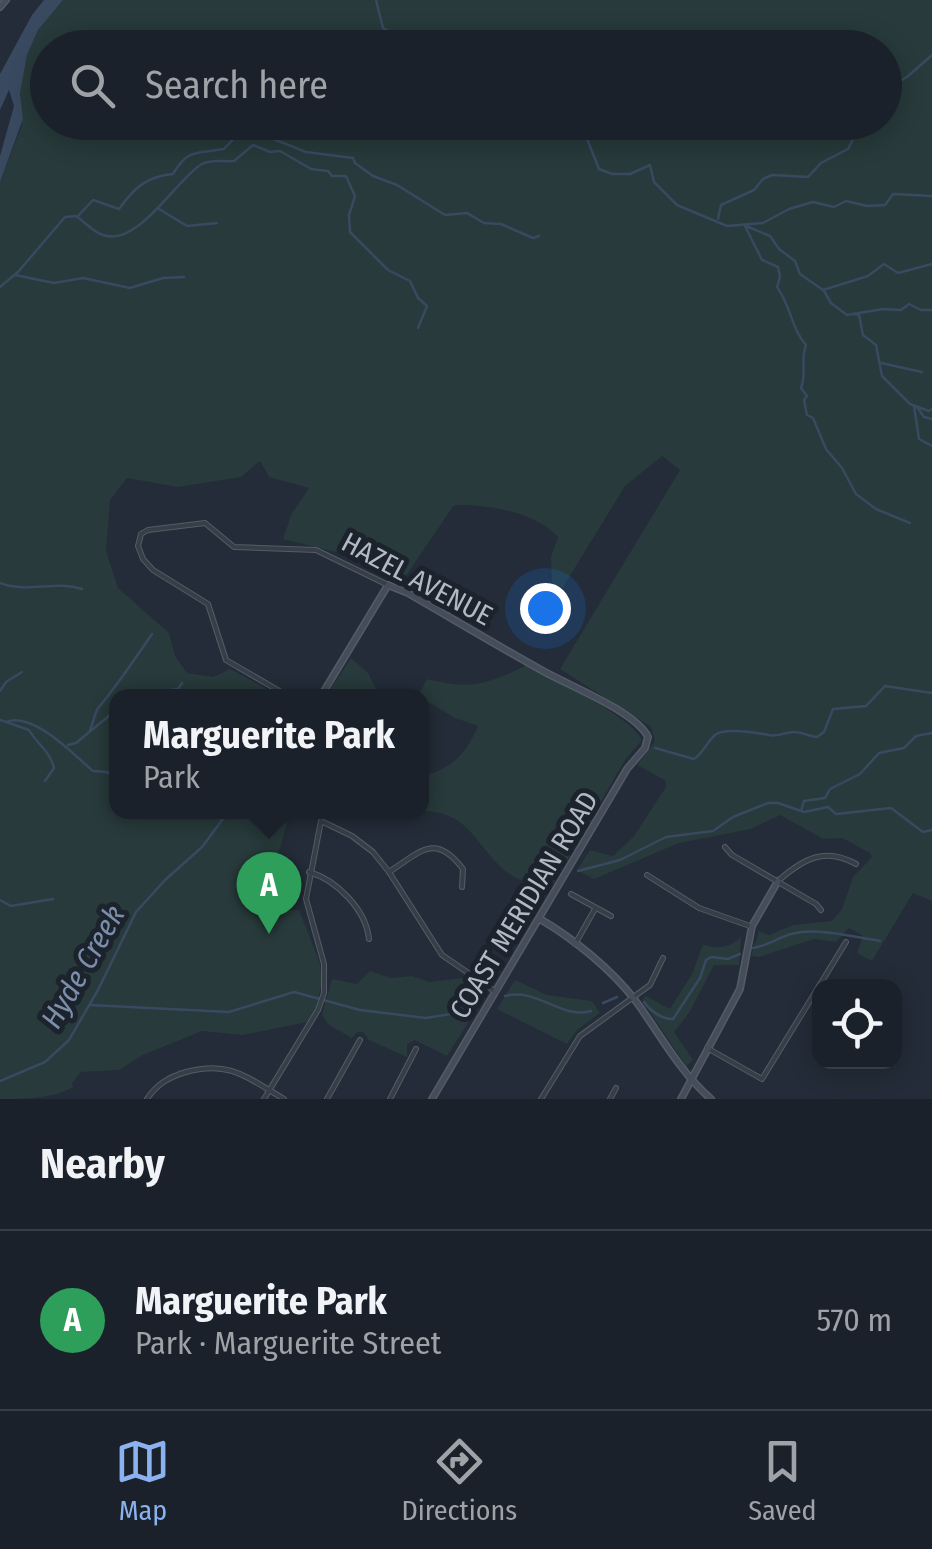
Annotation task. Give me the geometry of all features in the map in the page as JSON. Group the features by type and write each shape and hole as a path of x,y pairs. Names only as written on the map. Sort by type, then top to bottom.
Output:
{"street":[{"path":"0,7 6,0"},
{"name":"HAZEL AVENUE","path":"276,689 228,662 208,604 152,570 141,555 138,541 145,531 199,523 212,526 234,547 316,550 402,590 613,708 646,733"},
{"path":"324,689 388,585"},
{"name":"COAST MERIDIAN ROAD","path":"436,1098 627,769 646,747 646,733"},
{"path":"264,1099 320,1006 325,986 324,964 307,910 310,872 321,822 361,842 389,872 442,955 496,992"},
{"path":"724,847 821,910"},
{"path":"389,872 422,850 440,848 452,855 466,874 462,887"},
{"path":"680,1099 740,989 752,926 778,881 799,864 817,857 834,854 856,864"},
{"path":"310,872 340,888 368,930 369,940"},
{"path":"647,875 700,908 752,926"},
{"path":"571,894 611,916"},
{"path":"575,944 596,908"},
{"path":"540,920 575,944 634,999 691,1080 711,1099"},
{"path":"707,1048 762,1080 846,942"},
{"path":"541,1099 580,1036 650,985 663,958"},
{"path":"327,1099 360,1040"},
{"path":"390,1099 416,1050"},
{"path":"148,1099 170,1078 209,1067 232,1070 284,1099"},
{"path":"610,1099 616,1088"}],"shaded area":[{"path":"63,0 932,0 932,901 913,893 872,961 857,953 863,936 849,928 836,942 814,939 759,957 751,956 759,931 769,935 793,925 832,921 842,909 853,877 872,857 842,838 823,839 780,815 751,829 679,843 594,879 577,870 590,850 613,856 634,836 666,787 666,781 637,765 655,741 651,727 560,669 680,470 662,456 625,486 562,589 552,585 551,557 558,537 537,521 510,511 454,505 401,583 348,555 283,539 292,513 309,488 269,477 260,461 241,477 178,487 127,478 110,500 106,551 118,588 169,633 175,656 187,673 213,677 230,669 267,689 109,689 109,819 288,819 269,888 254,897 251,908 299,910 320,963 322,983 315,1012 307,1022 243,1035 202,1031 143,1055 119,1070 81,1072 73,1087 57,1094 0,1099 0,182 22,125 20,94 30,48 30,140 902,140 902,30 38,30"},
{"path":"351,658 368,673 376,689 331,689"},
{"path":"527,665 608,709 642,740 625,760 549,891 504,870 461,823 429,811 429,774 454,761 478,726 429,703 429,689 422,689 427,679 456,684 501,677"},
{"path":"741,937 739,965 714,965 689,1013 674,1032 693,1060 686,1066 642,1000 646,996 670,1009 692,974 703,944 723,946"},
{"path":"370,971 391,978 412,976 429,982 463,978 487,993 447,1056 415,1040 407,1044 407,1057 369,1040 363,1032 352,1038 329,1025 322,1015 332,979 357,984"},
{"path":"515,980 547,995 592,1001 600,1013 577,1030 567,1044 497,1009"}],"water":[{"path":"44,0 63,0 38,30 30,30 20,94 23,119 0,182 0,156 14,106 9,90 0,110 0,74"}],"waterway":[{"path":"376,0 386,30"},
{"path":"902,80 932,55"},
{"path":"0,287 65,217 78,216 93,200 119,209 142,184 173,174 194,154 224,149 232,140"},
{"path":"276,140 306,152 353,158 373,176 397,185 445,215 467,213 484,223 501,224 533,238 539,236"},
{"path":"587,140 599,169 630,174 650,165 654,182 677,205 727,226 763,223 813,202 834,207 846,201 867,206 885,205 893,194 932,196"},
{"path":"718,219 721,205 754,190 763,179 772,175 808,177 821,163 848,149 853,140"},
{"path":"76,216 99,234 116,236 143,222 202,164 234,161 253,145 270,152 280,151 311,169 346,176 355,196 349,215 350,232 388,270 410,281 427,306 418,328"},
{"path":"159,209 187,226 217,223"},
{"path":"744,224 762,260 778,267 777,287 806,345 801,388 807,396 807,415 813,418 826,449 856,494 876,509 910,523"},
{"path":"746,226 770,236 795,261 800,274 823,290 868,276 884,264 898,273 932,264"},
{"path":"15,275 54,283 83,278 130,288 163,278 184,277"},
{"path":"824,291 831,303 847,315 901,310 909,304 932,310"},
{"path":"854,314 859,315 863,335 876,345 882,376 910,404 932,409"},
{"path":"881,363 922,372"},
{"path":"914,406 919,439 932,446"},
{"path":"917,407 924,417 932,419"},
{"path":"0,583 82,589"},
{"path":"113,689 152,634"},
{"path":"0,691 22,672"},
{"path":"178,689 182,683"},
{"name":"Hyde Creek","path":"655,748 694,759 715,735 726,731 772,735 794,732 817,737 824,732 833,709 866,706 885,686 932,693"},
{"path":"90,730 97,709 109,694"},
{"path":"68,745 76,743 109,716"},
{"path":"0,720 29,730 46,752 54,768 45,781"},
{"path":"6,722 17,720 40,728 93,771 109,773"},
{"path":"801,811 804,801 825,798 830,789 860,774 879,753 904,748 916,736 932,733"},
{"path":"578,871 620,860 666,837 713,831 733,817 768,803 804,812 828,807 836,814 891,808 923,832 932,830"},
{"name":"Hyde Creek","path":"0,1081 45,1062 69,1040 136,912 202,847 223,819"},
{"path":"0,900 11,906 53,899"},
{"path":"753,948 802,932 880,941"},
{"path":"644,1002 657,1014 673,1019 700,978 706,960 740,954"},
{"path":"90,1005 229,1012 294,992 360,1010 426,1018 469,1011 483,998"},
{"path":"505,996 516,994 570,1011 591,1011"},
{"path":"603,1003 617,997"}],"place":[{"name":"Marguerite Park","path":"269,934"}]}
